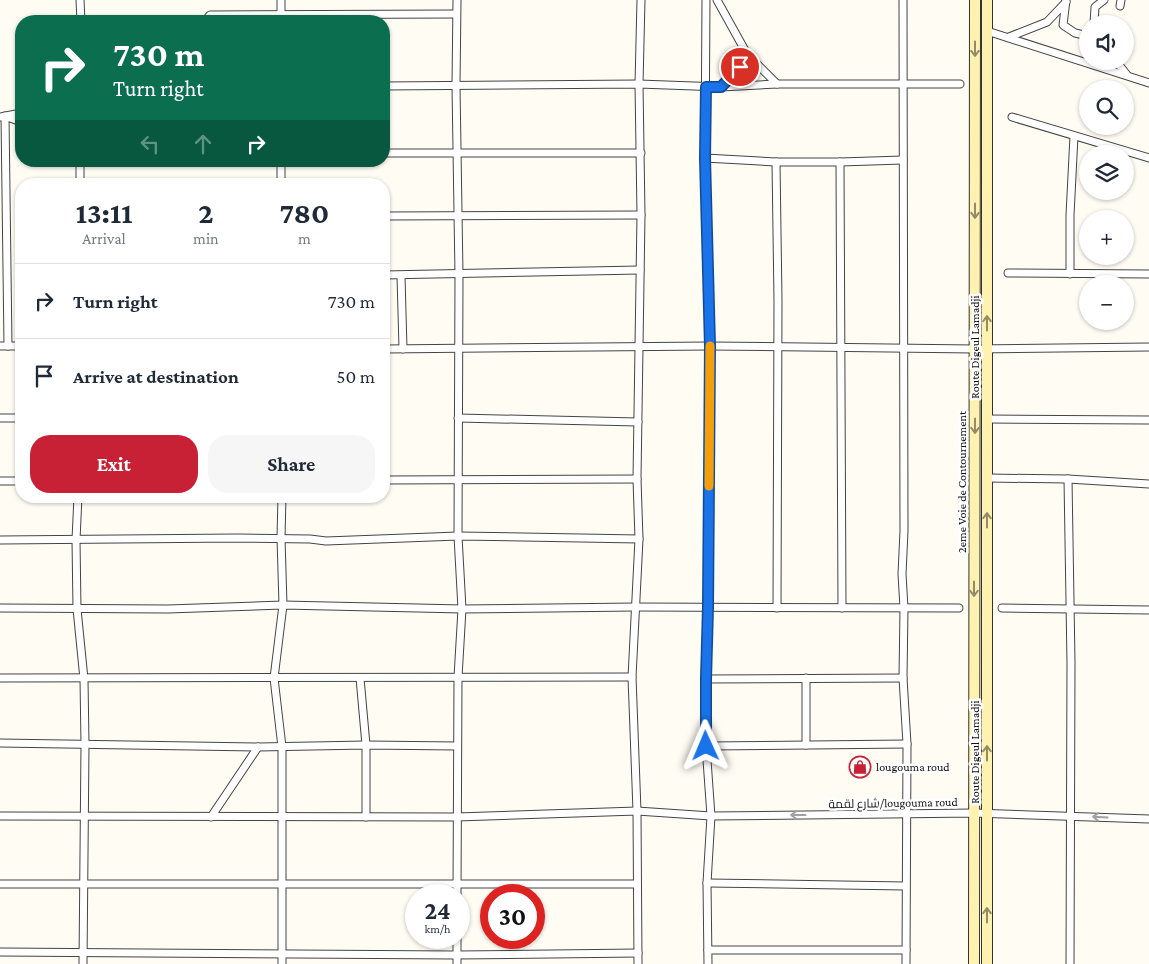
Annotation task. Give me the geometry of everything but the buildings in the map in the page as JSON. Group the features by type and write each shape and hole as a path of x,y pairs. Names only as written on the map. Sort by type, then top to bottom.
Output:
{"main road":[{"name":"2eme Voie de Contournement","path":"974,964 975,0"},
{"name":"Route Digeul Lamadji","path":"987,0 987,964"}],"street":[{"path":"80,0 81,15"},
{"path":"281,0 281,15"},
{"path":"457,0 456,86 459,217 458,536 462,609 458,677 457,883"},
{"path":"638,964 637,811 632,678 640,539 637,478 641,215 641,0"},
{"path":"706,0 705,158 710,346 706,746 711,816 707,883 708,964"},
{"path":"717,0 750,57 777,84"},
{"path":"903,0 904,531 902,574 904,608 903,678 907,744 906,964"},
{"path":"1095,15 1096,7 1104,0"},
{"path":"1009,37 1047,22 1066,1"},
{"path":"1066,1 1063,25 1079,34"},
{"path":"390,16 456,14"},
{"path":"987,31 1149,82"},
{"path":"721,87 750,57"},
{"path":"1123,70 1127,75"},
{"path":"390,86 640,84 721,87 777,84 960,84"},
{"path":"4,346 3,116 15,120"},
{"path":"1012,117 1149,158"},
{"path":"1070,274 1070,215 1074,136"},
{"path":"390,153 641,153"},
{"path":"705,158 776,162 903,160"},
{"path":"776,162 778,347 776,608"},
{"path":"840,162 842,608"},
{"path":"390,216 641,215"},
{"path":"390,275 640,270"},
{"path":"1008,273 1149,274"},
{"path":"401,276 403,349"},
{"path":"390,349 710,346 974,349 1149,347"},
{"path":"0,418 15,418"},
{"path":"458,418 638,422"},
{"path":"987,419 1149,420"},
{"path":"390,480 637,478"},
{"path":"987,478 1068,479 1149,484"},
{"path":"1068,479 1070,964"},
{"path":"0,481 15,481"},
{"path":"78,503 77,609 84,679 85,744 83,964"},
{"path":"282,503 282,605 274,678 282,747 282,964"},
{"path":"0,540 281,538 326,541 458,536 640,539"},
{"path":"0,608 168,609 282,605 462,609 635,607 959,608"},
{"path":"1002,608 1149,610"},
{"path":"0,678 632,678"},
{"path":"360,678 366,745 366,818"},
{"path":"806,678 806,745"},
{"path":"706,679 903,678"},
{"path":"0,743 282,747 366,745 457,746"},
{"path":"706,746 907,744"},
{"path":"211,817 258,746"},
{"name":"شارع لقمة/lougouma roud","path":"0,816 457,818 637,811 711,816 974,812 1149,819"},
{"path":"707,883 905,886"},
{"path":"0,884 637,884"},
{"path":"457,949 457,964"},
{"path":"708,950 906,950"},
{"path":"0,952 457,955 638,953"}],"slow traffic":[{"path":"709,486 710,346"}],"place":[{"name":"lougouma roud","path":"860,767"}],"route":[{"path":"706,746 710,346 705,158 706,87 721,87 740,67"}]}
